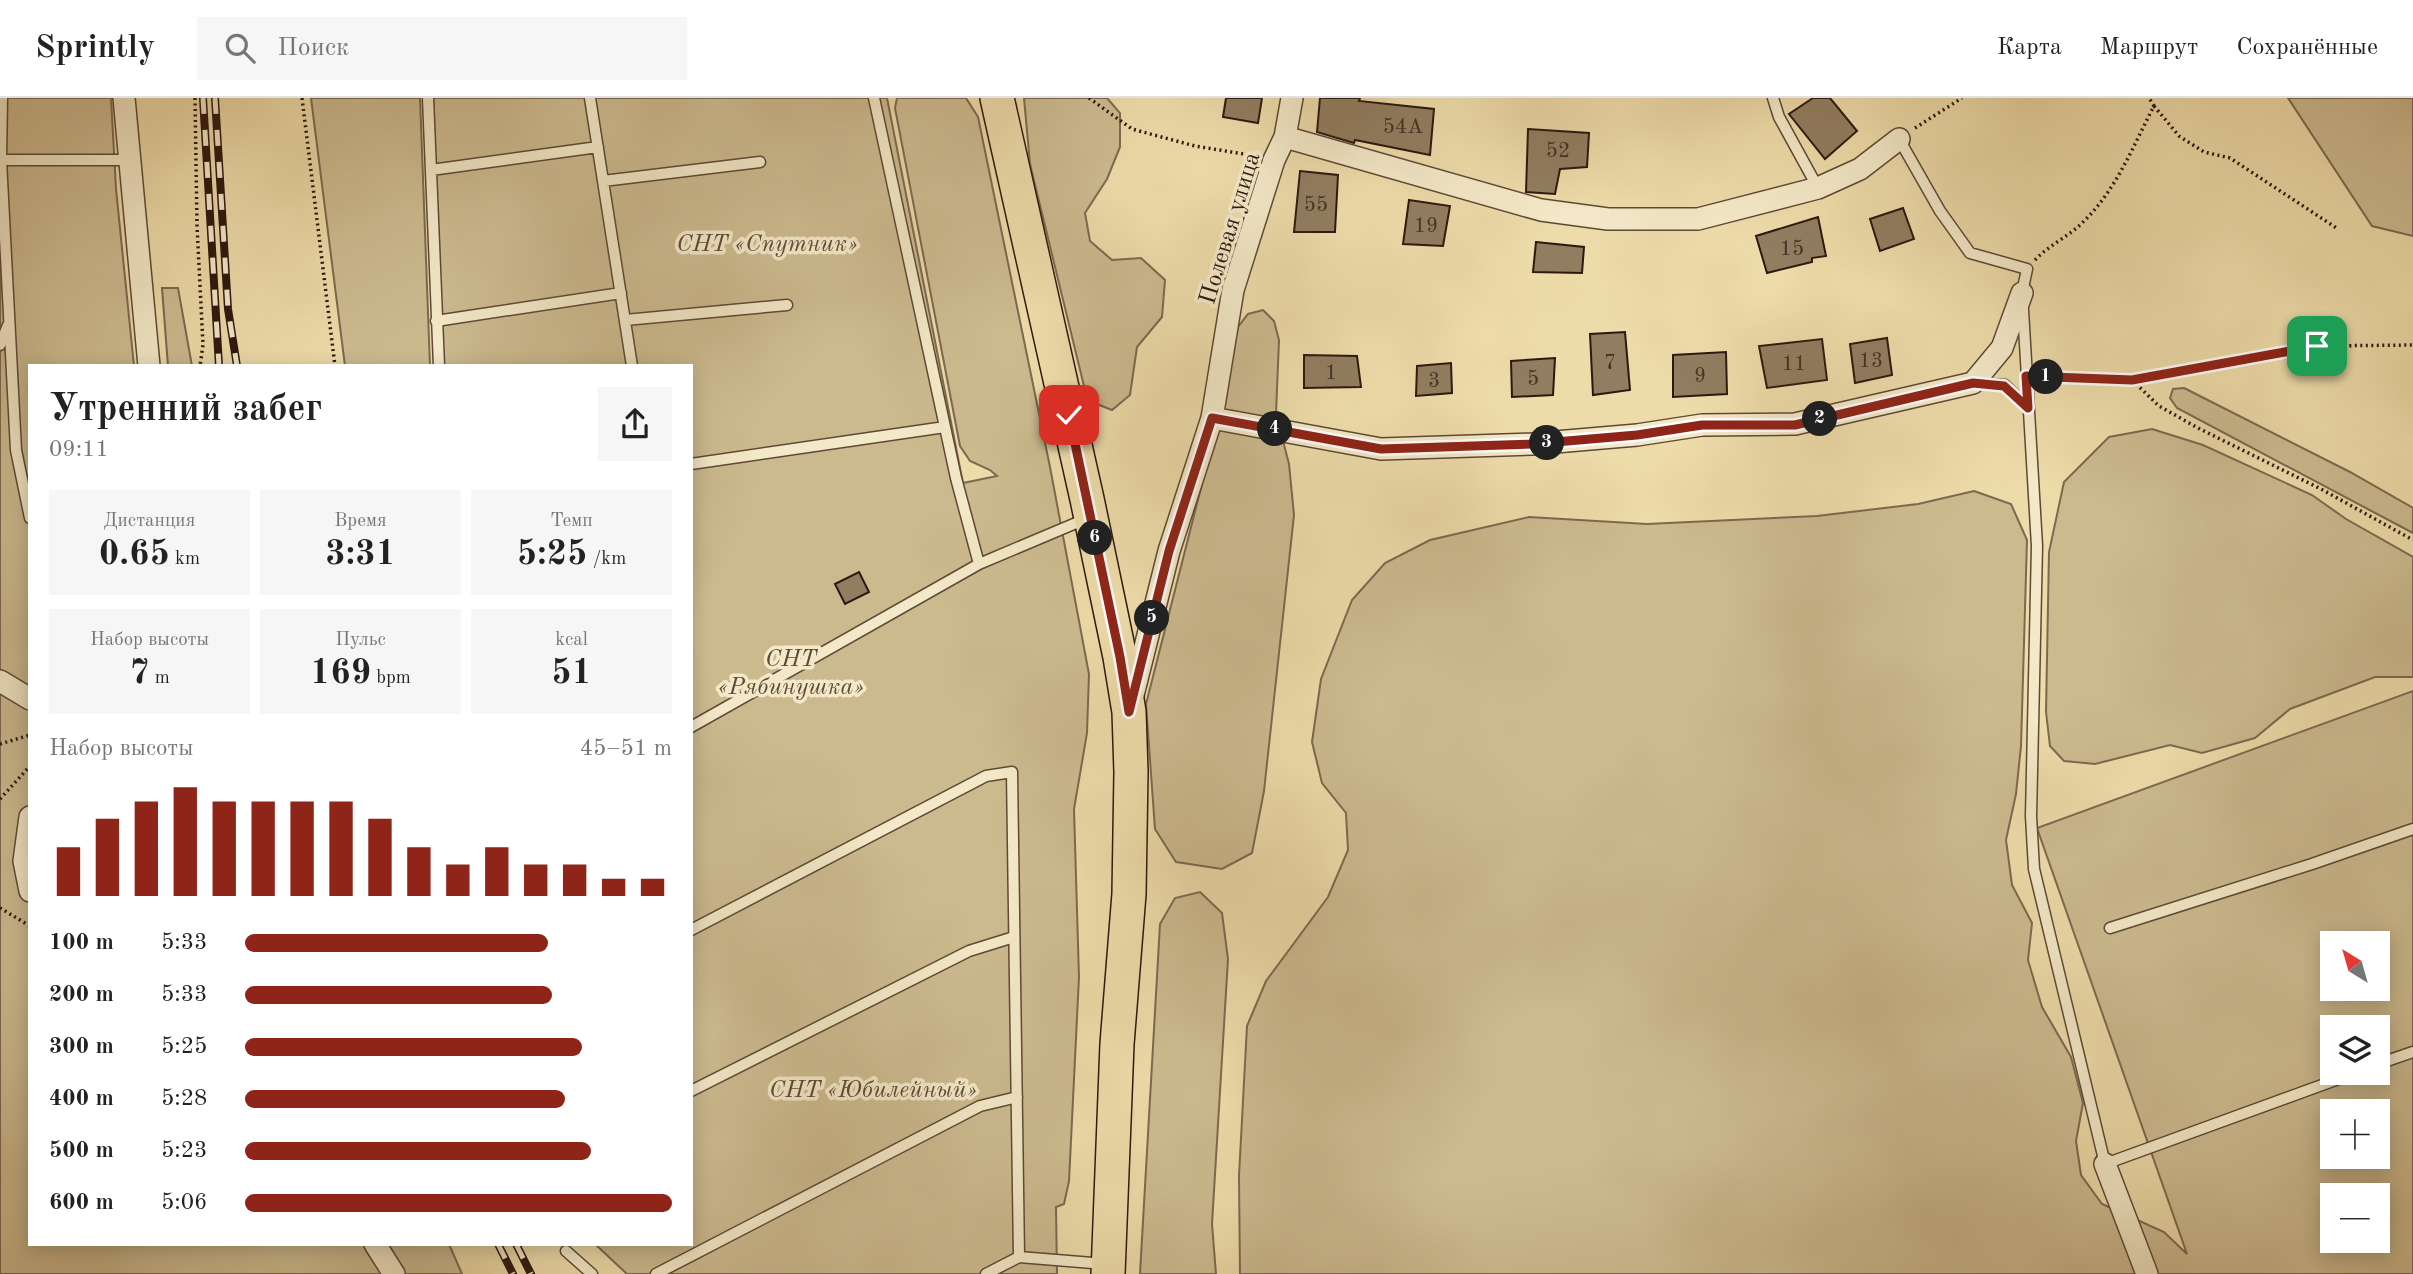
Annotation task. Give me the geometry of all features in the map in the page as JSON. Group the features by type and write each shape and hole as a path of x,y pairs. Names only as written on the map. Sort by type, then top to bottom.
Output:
{"main road":[{"path":"997,98 1091,517 1129,712 1129,894 1117,1044 1108,1269"}],"street":[{"path":"124,98 149,364"},
{"path":"1285,137 1292,98"},
{"name":"Полевая улица","path":"1129,712 1169,551 1212,418 1233,290 1274,160 1285,137 1541,210 1608,219 1698,219 1818,188 1860,169 1899,139"},
{"path":"1212,418 1381,449 1532,444 1637,435 1702,425 1795,425 1973,383 2002,348 2022,293"},
{"path":"0,681 28,698"},
{"path":"28,832 24,861 28,881"},
{"path":"2105,1164 2147,1274"},
{"path":"376,1246 394,1274"}],"lane":[{"path":"2,98 0,160 16,450 28,508"},
{"path":"428,98 439,364"},
{"path":"590,98 632,364"},
{"path":"874,98 945,427 979,564"},
{"path":"1773,98 1779,117 1818,188"},
{"path":"1899,139 1940,211 1970,253 2027,268 2022,293 2037,546 2031,816 2034,869 2105,1164 2322,1085"},
{"path":"431,170 598,148"},
{"path":"0,160 130,160"},
{"path":"603,181 760,162"},
{"path":"436,321 621,293"},
{"path":"625,320 787,305"},
{"path":"0,345 9,322"},
{"path":"1973,383 2004,386 2028,408"},
{"path":"693,464 945,427"},
{"path":"693,726 979,564 1091,517"},
{"path":"693,929 986,776 1012,772 1019,1257"},
{"path":"2110,928 2413,829"},
{"path":"693,1090 970,951 1014,937"},
{"path":"2390,1060 2413,1052"},
{"path":"656,1274 980,1106 1017,1097"},
{"path":"566,1251 592,1274"},
{"path":"986,1274 1019,1257 1108,1269"}],"path":[{"path":"195,98 197,226 203,345 200,364"},
{"path":"302,98 335,364"},
{"path":"1089,98 1132,129 1195,146 1274,160"},
{"path":"1899,139 1962,98"},
{"path":"2149,98 2179,136 2204,152 2230,158 2338,229"},
{"path":"2027,268 2046,248 2081,224 2110,191 2154,106"},
{"path":"2026,376 2132,380 2317,346 2413,345"},
{"path":"2132,380 2159,405 2198,428 2320,489 2413,540"},
{"path":"0,744 28,736"},
{"path":"0,799 28,768"},
{"path":"0,908 28,925"}],"green space":[{"path":"0,98 111,98 116,189 134,364 28,364 28,1246 450,1246 462,1274 0,1274"},
{"path":"311,98 420,98 430,364 345,364"},
{"path":"428,98 887,98 963,483 997,476 970,461 960,446 895,108 897,98 966,98 978,117 1050,467 1089,674 1087,733 1074,809 1079,977 1069,1181 1064,1204 1056,1207 1057,1274 627,1274 597,1246 693,1246 693,364 435,364"},
{"path":"1024,98 1107,98 1120,113 1120,147 1107,179 1085,213 1090,241 1112,260 1141,258 1165,280 1162,317 1137,347 1130,395 1112,410 1094,403 1084,386 1030,164"},
{"path":"2288,98 2413,98 2413,236 2372,226"},
{"path":"162,288 178,288 192,364 168,364"},
{"path":"1263,310 1274,321 1279,340 1276,414 1289,464 1294,515 1264,791 1252,853 1222,869 1176,862 1155,829 1146,704 1216,429 1238,327 1248,314"},
{"path":"2184,388 2350,472 2413,508 2413,533 2177,408 2170,398 2173,389"},
{"path":"2152,429 2203,445 2312,495 2346,519 2413,557 2413,677 2375,677 2290,709 2255,738 2202,753 2170,745 2095,764 2064,761 2050,746 2046,712 2049,552 2064,482 2109,437"},
{"path":"1974,491 2011,504 2027,540 2021,746 2016,794 2006,840 2012,885 2032,923 2028,960 2042,1007 2071,1057 2083,1103 2076,1141 2081,1175 2102,1204 2164,1232 2187,1254 2037,828 2413,691 2413,1274 1240,1274 1239,1176 1247,1026 1266,981 1328,897 1348,850 1346,813 1322,783 1312,742 1321,679 1352,600 1385,563 1430,540 1529,517 1647,524 1817,516 1918,504"},
{"path":"1200,892 1222,913 1228,959 1212,1224 1216,1274 1140,1274 1160,924 1175,898"}],"building":[{"path":"1226,98 1262,98 1258,123 1223,117"},
{"path":"1320,98 1360,98 1359,101 1434,109 1430,155 1355,140 1354,143 1317,132"},
{"path":"1813,98 1830,98 1857,131 1825,159 1789,114"},
{"path":"1528,129 1589,133 1587,167 1560,169 1555,194 1526,192"},
{"path":"1300,171 1338,175 1335,232 1294,232"},
{"path":"1409,200 1450,206 1443,246 1403,244"},
{"path":"1903,208 1914,239 1880,251 1870,219"},
{"path":"1818,217 1826,256 1767,273 1756,236"},
{"path":"1536,242 1584,247 1582,273 1533,272"},
{"path":"1625,332 1630,390 1593,395 1590,334"},
{"path":"1887,338 1892,375 1855,383 1850,344"},
{"path":"1822,339 1827,380 1767,388 1759,346"},
{"path":"1726,352 1727,394 1673,397 1673,355"},
{"path":"1304,355 1357,356 1361,387 1304,388"},
{"path":"1555,358 1553,395 1512,397 1511,361"},
{"path":"1451,363 1452,393 1416,396 1417,366"},
{"path":"859,572 869,592 845,604 835,584"}],"railway":[{"path":"203,98 219,364"},
{"path":"215,98 228,309 237,364"},
{"path":"499,1246 513,1274"},
{"path":"517,1246 531,1274"}],"route":[{"path":"1069,415 1129,712 1169,551 1212,418 1381,449 1532,444 1637,435 1702,425 1795,425 1973,383 2004,386 2028,408 2026,376 2132,380 2317,346"}],"park label":[{"name":"СНТ «Спутник»","path":"767,243"},
{"name":"СНТ «Рябинушка»","path":"791,672"},
{"name":"СНТ «Юбилейный»","path":"873,1089"}]}
